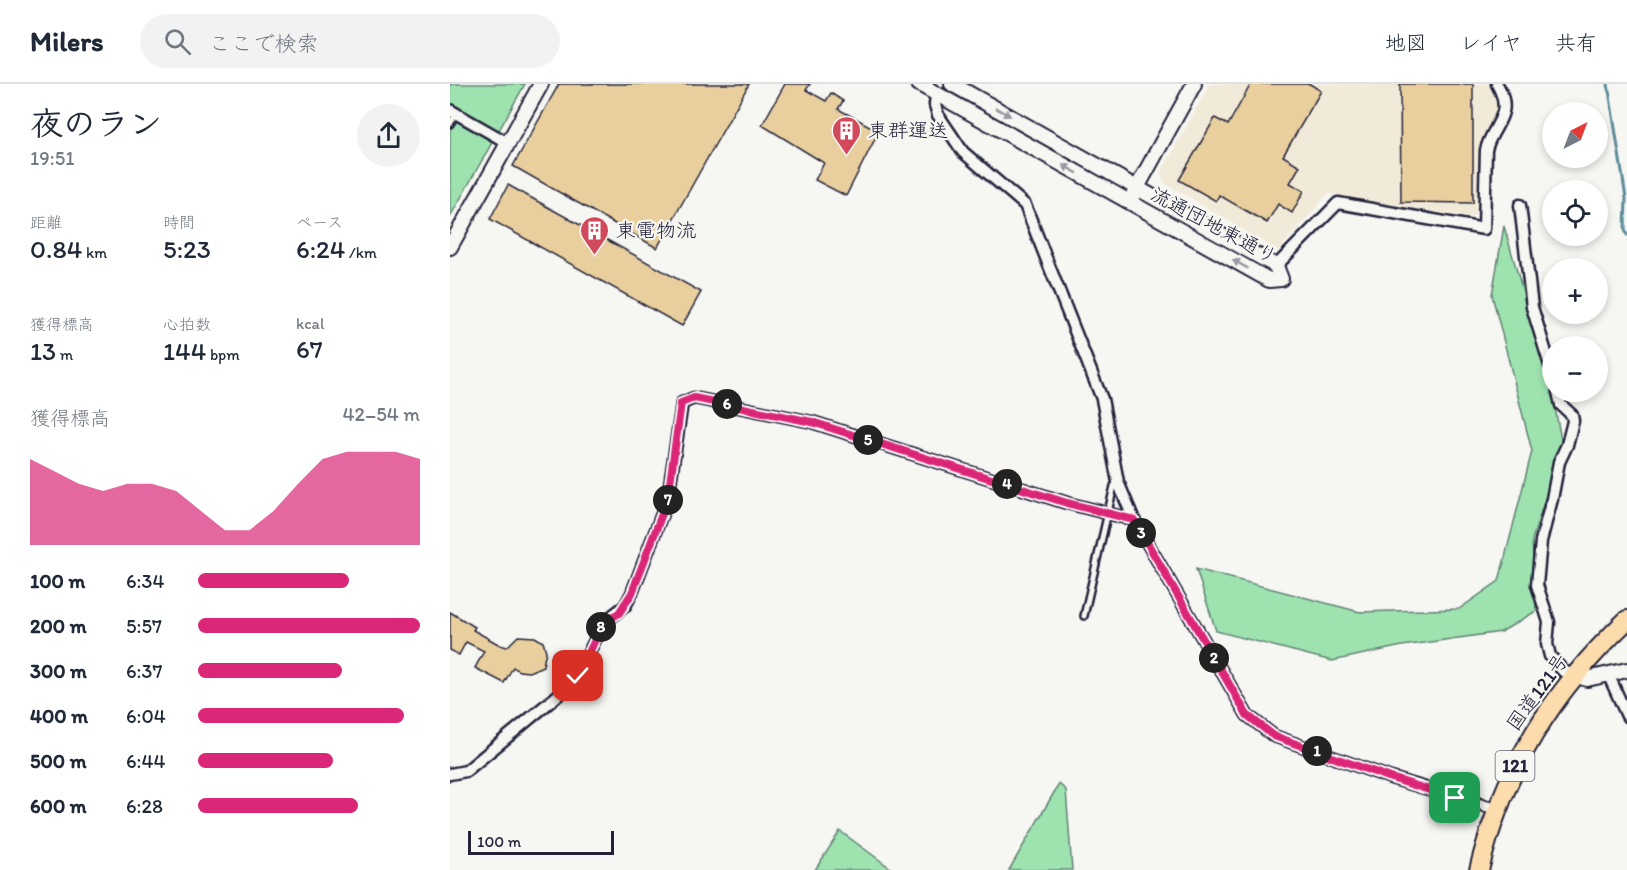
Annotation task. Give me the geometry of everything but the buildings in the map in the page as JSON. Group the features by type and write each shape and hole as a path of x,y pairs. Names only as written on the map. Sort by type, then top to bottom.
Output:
{"highway":[{"name":"国道121号","path":"1479,870 1496,808 1532,734 1575,675 1627,620"}],"street":[{"path":"450,247 541,84"},
{"name":"流通団地東通り","path":"919,84 1269,280 1281,279 1276,266 952,84"},
{"path":"1129,202 1194,84"},
{"path":"1276,266 1338,203 1484,229 1486,150 1488,142 1503,119 1503,107 1497,84"},
{"path":"936,93 935,105 938,115 963,152 1025,205 1102,399 1118,482 1134,520 1247,715 1274,736 1391,778 1496,808"},
{"path":"452,116 508,143"},
{"path":"1520,205 1532,307 1542,340"},
{"path":"450,774 466,771 568,687 578,676 603,623 625,606 668,498 681,403 694,398 812,422 1067,503 1134,520"},
{"path":"1560,402 1572,415 1573,421 1568,445 1559,462 1541,541 1537,585 1549,621 1547,644 1550,656 1563,671 1587,680 1627,670"},
{"path":"1609,676 1627,716"}],"lane":[{"path":"1084,616 1107,512 1114,486 1118,482"}],"shaded area":[{"path":"1210,84 1491,84 1499,112 1482,149 1481,210 1471,218 1328,194 1278,251 1163,182 1161,172"}],"green space":[{"path":"450,84 525,84 450,217"},
{"path":"1504,226 1542,359 1542,402 1554,402 1562,445 1532,540 1536,611 1501,632 1402,646 1332,661 1216,631 1196,569 1360,612 1459,609 1499,581 1532,451 1492,295"},
{"path":"1059,784 1066,790 1072,870 1009,870"},
{"path":"840,831 893,870 815,870"}],"waterway":[{"path":"1608,84 1626,198 1625,230 1627,235"}],"place":[{"name":"東群運送","path":"847,156"},
{"name":"東電物流","path":"595,256"}],"route":[{"path":"578,676 603,623 619,613 632,593 668,498 681,403 694,398 812,422 1067,503 1134,520 1247,715 1274,736 1391,778 1455,798"}]}
